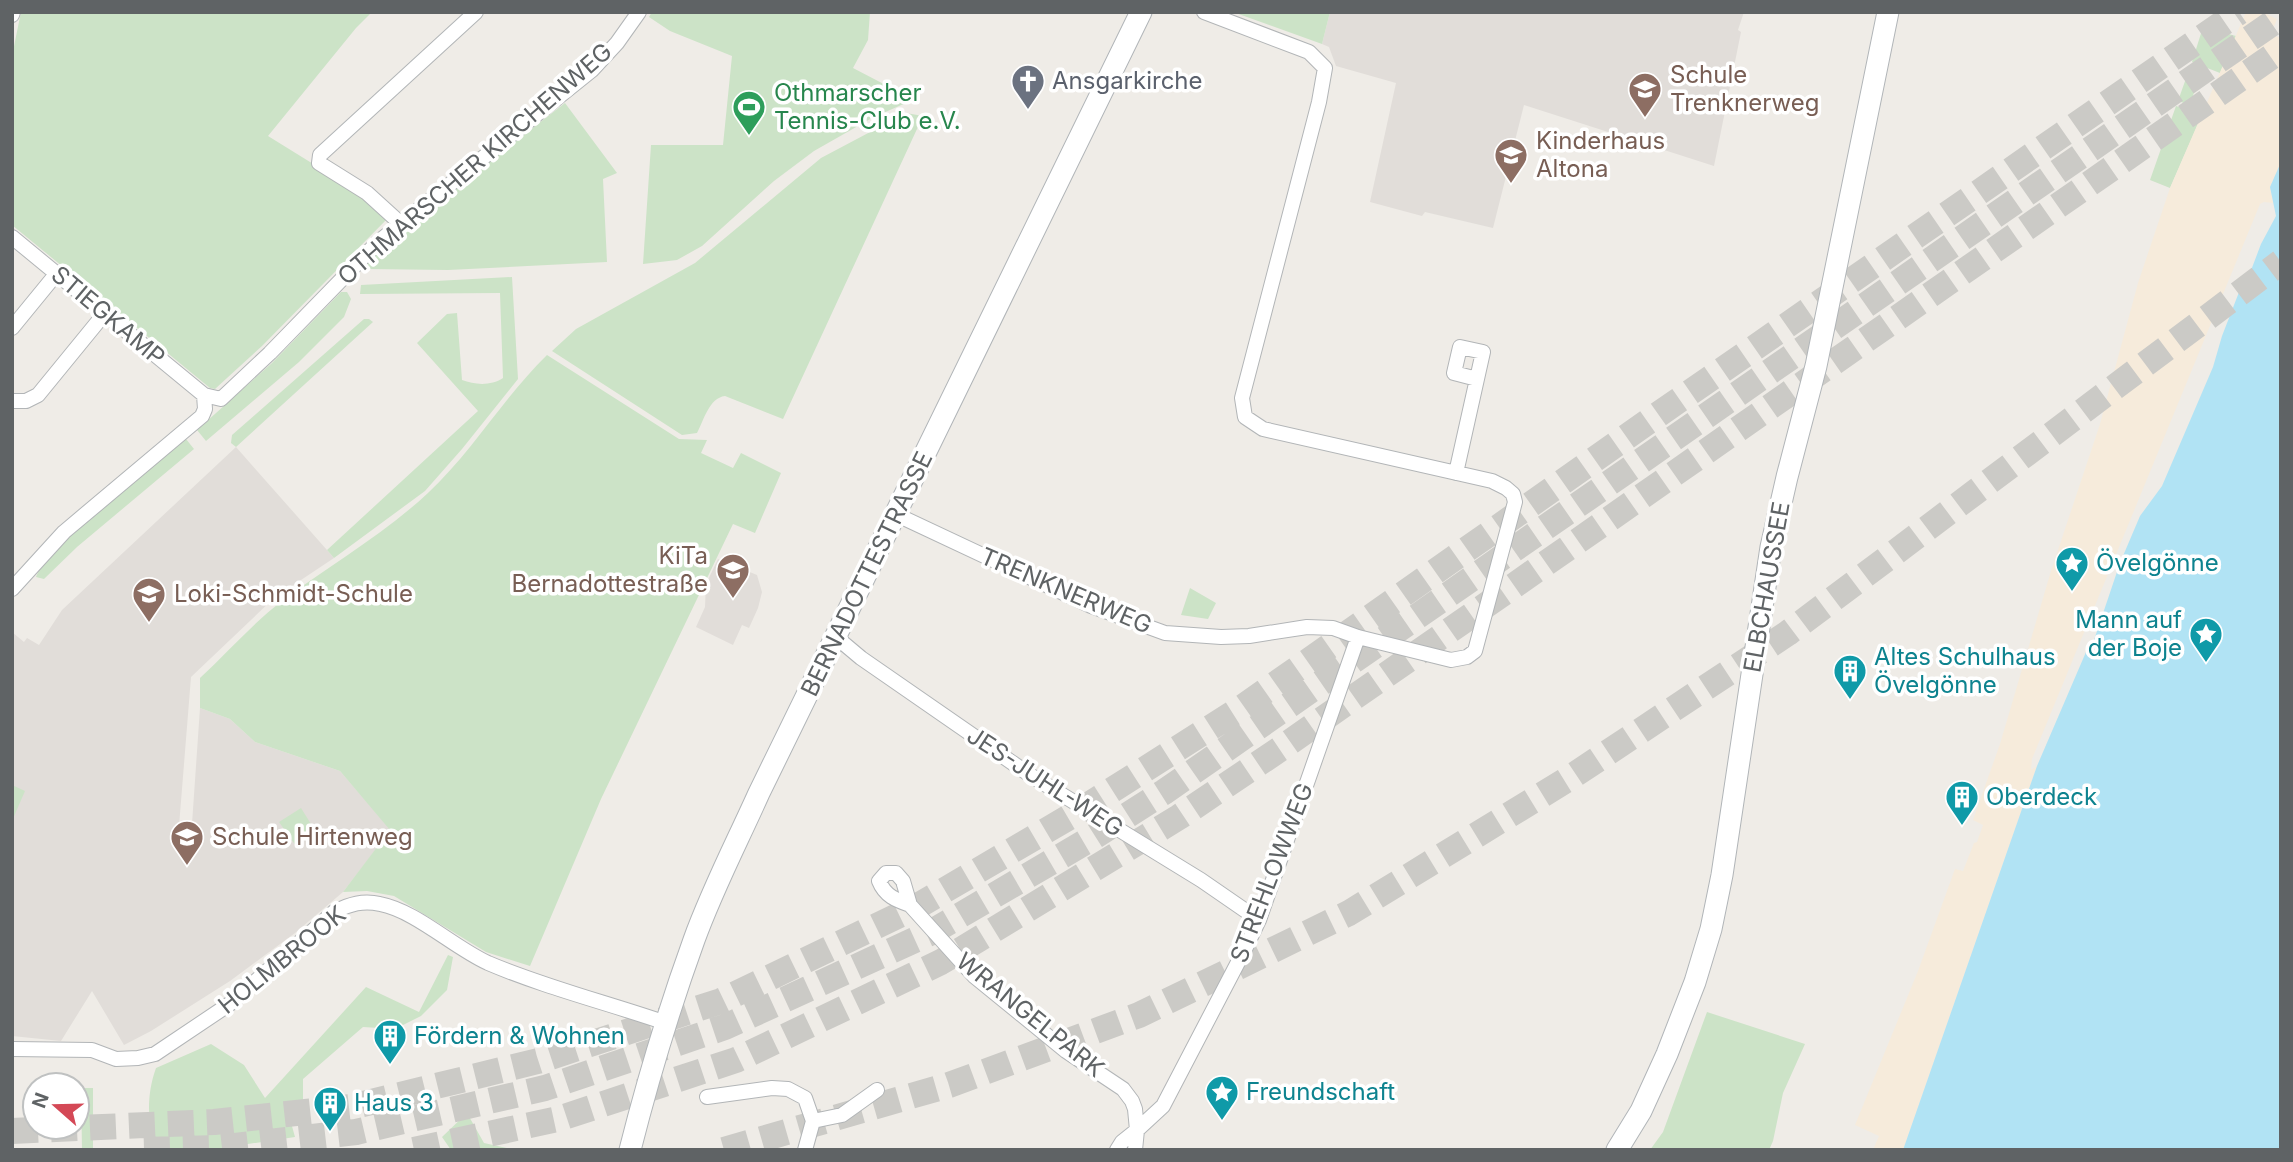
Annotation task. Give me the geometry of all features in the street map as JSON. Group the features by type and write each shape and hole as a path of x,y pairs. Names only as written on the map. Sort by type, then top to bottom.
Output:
{"street":[{"path":"400,223 367,194 319,163 320,155 476,12"},
{"name":"OTHMARSCHER KIRCHENWEG","path":"204,395 217,399 225,397 347,272 400,223 585,76 617,43 639,12"},
{"name":"BERNADOTTESTRASSE","path":"630,1150 666,1023 694,938 722,874 1141,12"},
{"name":"TRENKNERWEG","path":"895,514 1091,606 1165,633 1249,636 1307,627 1334,628 1358,637 1451,660 1467,657 1475,651 1515,502 1513,494 1492,481 1263,429 1245,417 1242,398 1319,102 1325,68 1309,52 1204,12"},
{"name":"ELBCHAUSSEE","path":"1617,1150 1641,1111 1662,1064 1695,982 1711,929 1722,875 1771,547 1816,366 1888,12"},
{"name":"STIEGKAMP","path":"12,237 204,395"},
{"path":"12,328 57,272"},
{"path":"12,401 26,401 38,395 105,313"},
{"path":"1456,472 1477,379"},
{"path":"12,589 64,532 202,416 205,409 204,395"},
{"name":"JES-JUHL-WEG","path":"836,637 861,658 1030,775 1200,880 1259,920"},
{"name":"STREHLOWWEG","path":"1117,1150 1122,1142 1163,1105 1259,920 1358,637"},
{"name":"HOLMBROOK","path":"12,1049 92,1050 116,1059 155,1054 232,1003 334,912 349,904 363,901 399,909 457,947 489,963 666,1023"},
{"name":"WRANGELPARK","path":"910,905 974,976 1066,1051 1123,1089 1132,1101 1138,1130"},
{"path":"707,1097 772,1088 788,1089 804,1098 813,1121 805,1150"},
{"path":"813,1121 842,1115 877,1090"},
{"path":"1135,1150 1138,1130"}],"shaded area":[{"name":"Schule Trenknerweg","path":"1330,12 1744,12 1738,30 1741,32 1714,166 1524,105 1493,228 1425,212 1422,216 1370,202 1396,83 1336,66 1329,47 1322,44"},
{"path":"236,447 334,558 274,598 191,677 177,851 192,824 200,708 230,719 255,742 340,771 391,830 343,892 295,933 230,981 151,1031 124,1045 92,991 61,1041 12,1036 12,632 24,642 27,638 39,645 62,610"},
{"name":"KiTa Bernadottestraße","path":"718,559 757,575 762,592 749,628 742,625 733,645 696,627 705,607 706,584"}],"green space":[{"path":"21,12 372,12 268,136 365,196 388,218 262,346 215,389 210,388 12,225 12,56"},
{"name":"Othmarscher Tennis-Club e.V.","path":"652,12 870,12 868,40 853,68 901,93 908,102 872,118 814,151 774,181 702,246 677,260 643,264 651,145 723,145 732,56 670,31 649,17"},
{"path":"1233,12 1330,12 1322,44"},
{"path":"2203,27 2236,36 2220,73 2192,62"},
{"path":"2190,67 2201,71 2190,105 2178,101"},
{"path":"565,103 617,173 603,179 607,262 448,270 368,269 368,262 411,222"},
{"path":"2176,106 2202,115 2170,188 2150,180"},
{"path":"906,113 923,116 783,419 725,396 711,405 697,433 682,435 552,351 576,329 695,263 821,158"},
{"path":"512,277 518,379 425,491 334,558 327,550 478,411 417,343 447,314 457,313 462,380 483,384 503,378 500,293 360,294 361,285"},
{"path":"341,292 347,292 351,299 344,317 299,362 206,441 197,430 272,363"},
{"path":"364,319 373,322 236,447 231,443 232,435"},
{"path":"547,355 679,439 707,440 701,453 733,468 741,453 781,473 755,533 733,524 601,799 530,966 486,952 394,896 367,891 343,892 390,830 340,771 255,742 230,719 200,708 200,678 271,610 375,536 428,493"},
{"path":"186,439 194,449 77,547 44,579 36,577 45,563 80,526"},
{"path":"1190,588 1216,603 1208,619 1181,615"},
{"path":"12,785 25,791 12,821"},
{"path":"301,808 316,832 296,846 279,822"},
{"path":"448,955 453,957 447,990 421,1016 395,1029 363,1027 303,1079 303,1107 290,1119 295,1137 215,1149 154,1149 149,1108 156,1068 211,1044 244,1065 265,1098 366,987 419,1012"},
{"path":"1707,1012 1805,1044 1783,1093 1769,1150 1650,1150 1663,1132"},
{"path":"93,1088 93,1150 82,1150 82,1141 91,1141"},
{"path":"467,1113 484,1143 516,1150 451,1150 442,1137"}],"sand":[{"name":"Övelgönne","path":"2246,12 2262,12 2277,19 2271,34 2281,38 2281,162 2270,187 2273,203 2260,204 2032,759 2031,770 2037,766 1903,1150 1873,1150 1879,1136 1855,1125 1918,971 1955,869 1963,871 1983,825 1973,820 2000,744 2051,571 2100,424 2138,283 2170,188"}],"water":[{"path":"2281,162 2281,1150 1903,1150 2037,766 2086,652 2094,640 2120,563 2140,516 2162,486 2213,367 2241,287 2276,216 2270,187"}],"tunnel":[{"path":"12,1131 214,1122 351,1107 538,1061 721,1001 916,907 1076,813 1243,707 1659,414 2239,12"},
{"path":"144,1150 217,1148 356,1132 545,1088 725,1027 930,933 1087,841 1164,792 2281,17"},
{"path":"414,1150 558,1119 736,1060 941,962 1179,817 1280,749 2281,50"},
{"path":"724,1150 949,1085 1139,1015 1349,913 1568,779 1788,633 2281,262"}],"place":[{"name":"Ansgarkirche","path":"1028,111"},
{"name":"Schule Trenknerweg","path":"1645,119"},
{"name":"Othmarscher Tennis-Club e.V.","path":"749,137"},
{"name":"Kinderhaus Altona","path":"1511,185"},
{"name":"Övelgönne","path":"2072,593"},
{"name":"KiTa Bernadottestraße","path":"733,600"},
{"name":"Loki-Schmidt-Schule","path":"149,624"},
{"name":"Mann auf der Boje","path":"2206,664"},
{"name":"Altes Schulhaus Övelgönne","path":"1850,701"},
{"name":"Oberdeck","path":"1962,827"},
{"name":"Schule Hirtenweg","path":"187,867"},
{"name":"Fördern & Wohnen","path":"390,1066"},
{"name":"Freundschaft","path":"1222,1122"},
{"name":"Haus 3","path":"330,1133"}]}
